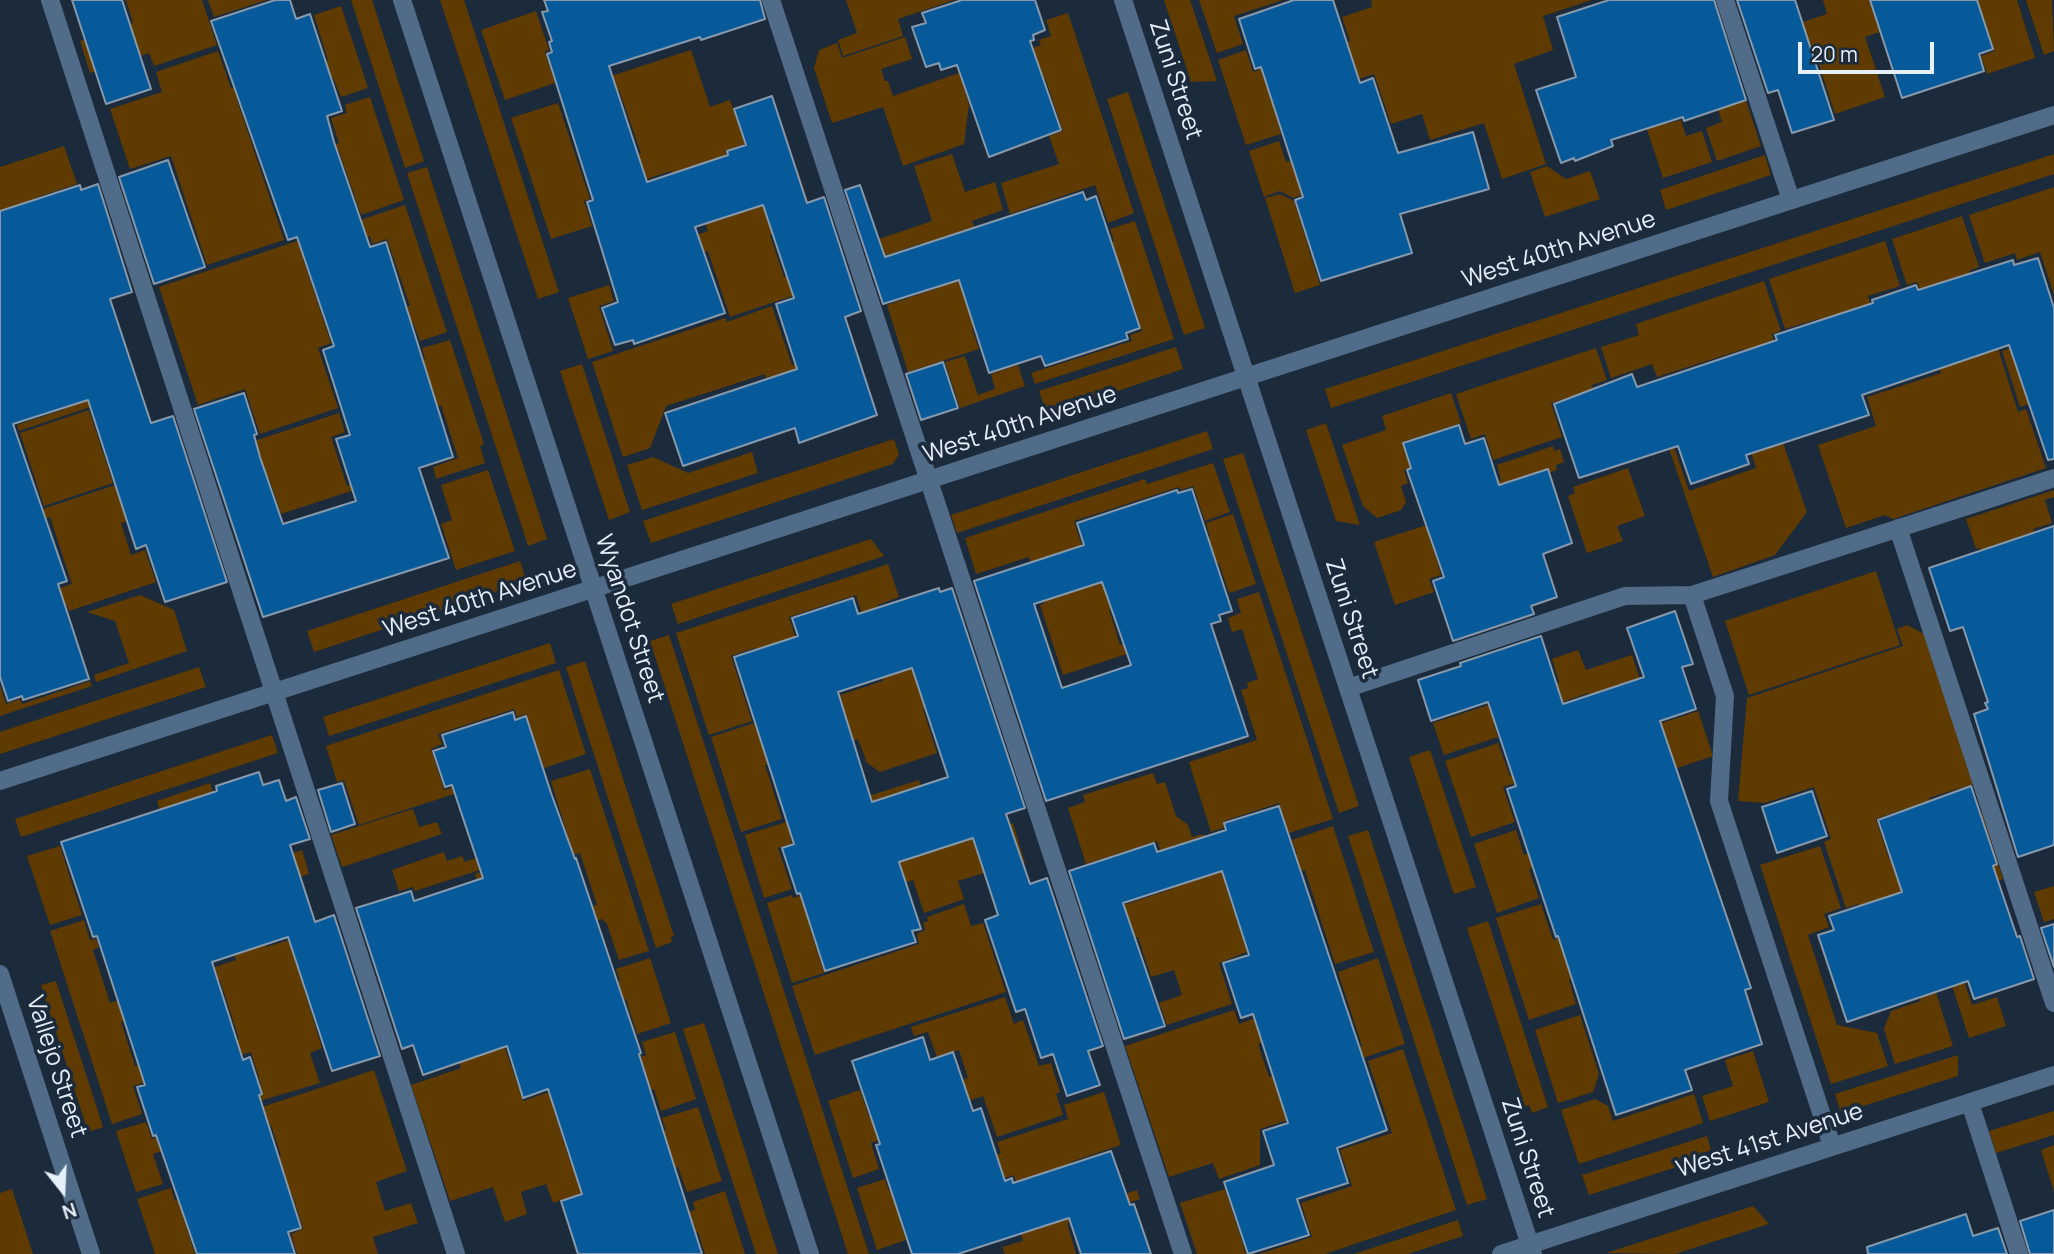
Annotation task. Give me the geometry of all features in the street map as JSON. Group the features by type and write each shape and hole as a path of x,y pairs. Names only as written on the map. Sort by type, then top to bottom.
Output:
{"street":[{"path":"50,0 456,1254"},
{"name":"Wyandot Street","path":"402,0 810,1254"},
{"path":"771,0 1183,1254"},
{"name":"Zuni Street","path":"1124,0 1531,1249"},
{"path":"1725,0 1791,200"},
{"name":"West 40th Avenue","path":"0,781 2054,115"},
{"path":"1348,688 1625,596 1692,595 2054,478"},
{"path":"1898,528 2054,1003"},
{"path":"1692,595 1725,696 1719,801 1832,1146"},
{"name":"Vallejo Street","path":"0,974 91,1254"},
{"name":"West 41st Avenue","path":"1501,1254 1531,1249 1832,1146 2054,1075"},
{"path":"1970,1103 2019,1254"}],"shaded area":[{"path":"126,0 202,0 217,45 154,66 149,53 90,73 80,41 133,23"},
{"path":"208,0 267,0 214,17"},
{"path":"351,0 372,0 424,161 405,168"},
{"path":"440,0 464,0 559,292 538,299"},
{"path":"846,0 954,0 898,19 903,36 843,56 838,40 857,33"},
{"path":"1164,0 1190,0 1217,81 1191,82"},
{"path":"1199,0 1283,0 1234,16 1243,44 1217,53"},
{"path":"1371,0 1592,0 1543,16 1553,50 1514,64 1546,164 1502,179 1484,123 1430,140 1422,114 1391,124 1374,74 1284,103 1273,66 1350,41 1342,17 1372,7"},
{"path":"1713,0 1761,146 1717,161 1706,128 1722,122 1718,109"},
{"path":"1823,0 1869,0 1880,32 1865,37 1885,97 1835,114 1813,46 1772,59 1764,35 1827,14"},
{"path":"1957,0 2017,0 2035,58 1987,74 1981,56 1994,51 1981,10 1969,14"},
{"path":"2026,0 2052,0 2054,51 2044,55"},
{"path":"341,6 368,88 341,97 333,77 318,81 309,66 328,60 314,15"},
{"path":"536,11 549,50 545,52 555,83 505,100 481,30"},
{"path":"1068,13 1134,213 1108,223 1095,185 1010,214 1001,183 1059,164 1049,136 1063,131 1045,78 973,101 963,72 1041,45 1039,40 1051,36 1046,20"},
{"path":"905,37 912,59 881,69 893,96 959,73 969,104 964,144 903,166 883,107 832,123 814,68 819,50 837,43 842,58"},
{"path":"1619,45 1651,80 1666,124 1681,120 1686,136 1702,131 1712,162 1663,178"},
{"path":"691,50 710,107 730,100 745,144 725,151 738,189 673,178 671,171 592,197 584,172 641,153 619,90 564,107 559,93"},
{"path":"1246,50 1253,72 1270,66 1288,119 1278,123 1281,134 1246,145 1218,60"},
{"path":"218,51 231,88 240,86 244,98 237,100 284,240 207,265 171,156 130,169 110,109 162,92 156,72"},
{"path":"1128,92 1205,328 1184,335 1107,99"},
{"path":"370,97 404,200 361,215 339,151 265,175 263,168 339,143 331,118 347,113 345,105"},
{"path":"558,103 590,199 584,201 592,226 551,239 511,118"},
{"path":"1279,141 1286,162 1300,158 1400,163 1293,198 1280,191 1264,197 1249,151"},
{"path":"64,146 77,184 35,198 45,231 0,246 0,167"},
{"path":"952,154 965,192 995,182 1003,210 972,221 983,251 931,269 922,243 882,257 876,240 932,221 914,166"},
{"path":"2054,154 2054,174 1331,408 1325,389"},
{"path":"1765,155 1771,175 1666,210 1660,190"},
{"path":"1547,166 1566,179 1590,171 1600,199 1545,217 1530,172"},
{"path":"427,167 547,539 528,546 407,173"},
{"path":"798,172 814,220 770,235 784,277 828,263 834,282 730,317 708,251 691,256 694,236 708,231 699,204"},
{"path":"2054,187 2054,295 2040,252 2017,260 2015,253 1985,263 1969,215"},
{"path":"1280,194 1294,201 1320,285 1295,293 1265,198"},
{"path":"405,205 447,332 420,341 413,322 399,326 394,311 410,306 387,239 372,244 370,236 303,259 331,343 318,348 338,408 260,434 245,389 198,405 159,287"},
{"path":"1962,216 1979,267 1969,271 1973,284 1922,296 1917,282 1907,285 1892,239"},
{"path":"1135,221 1174,339 1035,384 1031,373 1132,341 1130,335 1142,331 1125,279 1113,282 1098,246 1114,241 1110,229"},
{"path":"1885,241 1900,286 1868,296 1872,308 1821,325 1818,319 1785,329 1769,279"},
{"path":"977,258 1024,311 972,328 979,349 908,372 887,305 938,288 934,272"},
{"path":"1764,281 1781,331 1772,334 1774,343 1764,408 1744,349 1657,377 1652,364 1611,378 1601,347 1639,335 1636,324"},
{"path":"609,285 614,301 599,306 613,351 588,359 568,298"},
{"path":"772,306 792,365 796,364 807,398 777,407 765,374 666,406 650,448 623,457 592,362 725,318 727,322"},
{"path":"2054,333 2054,396 2020,407 2002,351"},
{"path":"1995,339 2018,412 2026,409 2046,468 1893,519 1885,515 1846,528 1818,445 1876,426 1867,397 1941,373 1937,358"},
{"path":"450,340 484,444 480,446 485,463 436,479 433,467 458,458 441,405 426,409 411,365 425,360 422,348"},
{"path":"1176,347 1183,369 1073,406 1071,401 1045,409 1039,391"},
{"path":"1596,348 1607,380 1592,385 1593,390 1551,403 1562,437 1493,460 1485,434 1471,439 1456,394"},
{"path":"965,356 978,395 995,389 991,374 1018,365 1025,386 960,408 945,362"},
{"path":"582,364 630,512 609,520 560,371"},
{"path":"56,381 138,391 19,431 17,425 65,409"},
{"path":"1451,393 1461,423 1402,442 1410,467 1404,470 1408,483 1401,486 1406,502 1401,510 1377,518 1363,506 1342,445 1386,430 1382,416"},
{"path":"89,410 113,483 44,506 20,433"},
{"path":"1772,411 1807,512 1775,555 1713,577 1666,440 1671,438 1689,491 1756,468 1745,433"},
{"path":"339,413 345,432 331,437 347,486 361,481 363,487 281,514 269,478 225,493 212,455"},
{"path":"1326,423 1360,525 1336,521 1306,430"},
{"path":"1207,431 1213,449 957,533 951,515"},
{"path":"894,439 899,454 893,464 651,543 643,521"},
{"path":"1553,446 1554,451 1560,449 1564,462 1556,465 1557,470 1536,477 1543,499 1484,486 1501,480 1497,465"},
{"path":"752,452 758,473 642,510 627,465 653,457 688,473"},
{"path":"1243,453 1359,806 1339,813 1223,459"},
{"path":"1213,463 1230,512 1205,521 1193,486 1181,490 1179,487 1074,521 1093,581 1042,598 1029,557 976,574 965,538 1145,479 1147,484"},
{"path":"170,467 182,503 121,523 131,555 145,550 156,582 69,611 67,605 0,628 0,609 72,584 50,517 0,533 0,523"},
{"path":"1628,468 1645,516 1617,526 1623,541 1587,553 1568,496 1575,493 1573,487"},
{"path":"488,470 515,551 456,570 441,524 452,520 441,485"},
{"path":"2054,490 2054,497 2045,500 2052,523 2033,529 2054,593 2002,616 1980,548 1976,549 1966,519"},
{"path":"1233,514 1256,584 1229,593 1219,563 1207,567 1197,541 1210,537 1206,523"},
{"path":"1491,521 1431,540 1441,575 1429,579 1434,592 1395,605 1374,542 1430,524"},
{"path":"871,539 884,556 678,624 671,604"},
{"path":"520,561 527,582 314,652 307,631"},
{"path":"888,564 899,597 878,605 896,661 879,666 856,595 789,617 796,640 757,652 755,648 731,656 752,721 709,735 676,633"},
{"path":"1876,571 1900,645 1749,695 1725,621"},
{"path":"1109,579 1118,606 1109,609 1120,645 1130,643 1133,652 1063,675 1040,605 1044,604 1043,600"},
{"path":"1259,592 1333,819 1289,833 1279,803 1224,821 1225,827 1211,832 1189,762 1257,740 1241,690 1248,688 1247,683 1258,679 1242,629 1232,632 1228,618 1241,613 1237,599"},
{"path":"140,595 174,610 187,651 96,682 94,675 129,663 115,621 87,612"},
{"path":"1907,625 1926,635 1974,784 1929,798 1937,826 1982,813 2003,879 1989,884 1918,848 1904,809 1876,819 1889,859 1896,858 1910,903 1863,919 1858,904 1846,908 1824,842 1831,839 1814,787 1765,803 1738,801 1747,698 1903,646 1897,629"},
{"path":"669,635 869,1254 848,1254 650,641"},
{"path":"550,643 556,663 329,736 323,717"},
{"path":"956,647 972,693 923,709 937,753 880,772 867,763 858,739 765,765 782,819 741,832 711,737 883,681 880,671"},
{"path":"1578,650 1586,670 1632,655 1641,683 1592,700 1589,693 1494,725 1498,737 1444,755 1433,723 1559,682 1552,659"},
{"path":"585,661 674,936 671,937 672,942 656,948 566,667"},
{"path":"199,667 206,687 0,754 0,732"},
{"path":"559,670 586,754 544,768 526,714 517,717 514,709 438,734 442,744 431,749 444,790 458,786 460,792 359,825 344,780 337,782 326,746"},
{"path":"90,681 92,686 0,716 0,685 6,704 20,699 22,704"},
{"path":"1698,711 1713,756 1621,787 1653,726"},
{"path":"272,735 278,753 21,837 15,819"},
{"path":"1498,743 1510,776 1582,752 1585,760 1503,787 1515,822 1471,837 1445,761"},
{"path":"1430,750 1476,887 1454,894 1409,757"},
{"path":"590,769 649,951 619,960 607,924 602,919 507,951 581,910 597,905 580,853 477,882 475,874 490,869 489,863 568,837 551,781"},
{"path":"1153,773 1157,784 1165,782 1176,816 1188,825 1192,837 1203,834 1208,848 1165,862 1157,841 1086,864 1068,808 1085,802 1083,795"},
{"path":"919,780 930,815 875,810 790,837 792,843 778,848 792,889 764,898 745,835"},
{"path":"210,783 214,796 215,877 302,850 309,874 249,893 266,947 328,928 335,950 296,963 322,1048 310,1053 320,1083 256,1102 252,1089 261,1085 251,1052 241,1055 236,1041 239,1039 220,980 131,1008 128,995 236,960 215,894 189,902 157,801"},
{"path":"413,809 419,827 437,822 442,834 342,867 331,835"},
{"path":"1013,823 1025,863 985,876 984,873 958,881 964,899 924,913 913,880 817,911 895,859"},
{"path":"1613,825 1637,834 1529,869 1539,898 1497,913 1474,844 1516,830 1524,855"},
{"path":"1333,826 1374,952 1335,964 1305,870 1282,877 1276,861 1297,854 1292,840"},
{"path":"1368,830 1487,1199 1467,1205 1348,836"},
{"path":"60,846 82,915 50,925 27,856"},
{"path":"1820,846 1841,908 1824,914 1829,927 1808,935 1837,1025 1877,1033 1888,1066 1831,1084 1760,865"},
{"path":"1208,851 1215,874 1236,868 1276,874 1227,890 1247,952 1219,963 1232,1004 1167,1025 1159,1003 1182,995 1174,970 1151,977 1138,937 1095,951 1084,918 1172,889 1164,865"},
{"path":"444,852 447,861 462,856 465,862 476,858 480,870 415,891 413,887 399,891 392,870"},
{"path":"1917,878 1942,913 1972,1005 1997,997 2006,1026 1969,1038"},
{"path":"2054,886 2054,919 2044,922 2034,892"},
{"path":"807,894 816,922 809,925 824,973 792,983 767,903 792,895 793,898"},
{"path":"964,904 971,926 983,923 1006,992 815,1055 792,986 919,944 917,934 925,930 923,923 928,921 927,917"},
{"path":"1541,904 1553,940 1661,905 1653,953 1569,980 1576,1004 1529,1020 1496,918"},
{"path":"1909,908 1953,1046 1895,1064 1884,1029 1891,1011 1921,1001 1893,914"},
{"path":"84,920 90,940 96,939 99,947 93,950 110,1003 126,998 132,1018 121,1022 135,1066 143,1064 149,1081 133,1086 142,1114 112,1124 50,931"},
{"path":"1488,921 1548,1107 1532,1113 1529,1105 1525,1106 1467,928"},
{"path":"650,958 671,1023 637,1034 626,999 612,1003 607,985 620,981 616,969"},
{"path":"1378,958 1405,1044 1302,1078 1299,1067 1362,1046 1338,972"},
{"path":"56,981 103,1127 88,1132 41,985"},
{"path":"1005,997 1014,1024 1023,1020 1039,1066 1051,1063 1060,1092 1056,1094 1063,1115 997,1137 983,1096 895,1125 945,1087 968,1078 959,1050 937,1057 928,1032 914,1036 911,1027"},
{"path":"1234,1010 1239,1024 1264,1015 1272,1039 1258,1044 1269,1077 1294,1069 1309,1113 1260,1129 1260,1165 1219,1179 1213,1163 1169,1177 1125,1046"},
{"path":"1580,1015 1599,1074 1593,1092 1558,1103 1535,1030"},
{"path":"704,1023 778,1254 756,1254 683,1029"},
{"path":"449,1032 501,1036 523,1101 630,1065 635,1083 554,1111 571,1165 650,1139 659,1167 553,1203 546,1184 521,1192 527,1214 505,1222 493,1187 450,1201 411,1085 461,1068"},
{"path":"675,1032 696,1099 661,1111 654,1089 648,1091 631,1060 646,1055 642,1042"},
{"path":"1403,1049 1456,1210 1325,1254 1259,1254 1312,1237 1301,1203 1352,1186 1340,1150 1392,1133 1368,1061"},
{"path":"1753,1051 1769,1102 1710,1121 1702,1096 1733,1086 1725,1060"},
{"path":"1958,1055 1958,1076 1841,1113 1835,1094"},
{"path":"374,1070 407,1171 376,1182 385,1211 411,1203 418,1223 373,1237 378,1254 297,1254 291,1234 303,1229 292,1194 271,1201 270,1160 281,1156 271,1125 262,1128 256,1109"},
{"path":"860,1090 869,1117 885,1112 883,1139 871,1143 879,1169 853,1178 828,1101"},
{"path":"1104,1092 1121,1145 1071,1162 1085,1207 1137,1190 1140,1199 1067,1223 1076,1254 1005,1254 1002,1247 1023,1241 1018,1224 1029,1220 1014,1175 1002,1179 991,1157 1001,1153 997,1142 1068,1119 1064,1105"},
{"path":"1694,1094 1703,1123 1579,1164 1561,1110 1595,1099 1608,1106 1613,1121"},
{"path":"251,1107 153,1154 163,1184 136,1192 116,1131 146,1122 152,1139"},
{"path":"698,1107 722,1181 687,1192 678,1167 664,1171 655,1133 666,1130 662,1118"},
{"path":"2054,1111 2054,1135 1996,1153 1989,1131"},
{"path":"1707,1136 1711,1150 1704,1153 1705,1158 1589,1195 1582,1175"},
{"path":"2054,1145 2054,1192 2041,1150"},
{"path":"885,1179 889,1191 902,1187 910,1210 898,1214 906,1240 877,1250 857,1188"},
{"path":"171,1188 175,1201 188,1197 193,1214 183,1217 195,1254 155,1254 137,1199"},
{"path":"12,1189 33,1254 0,1254 0,1193"},
{"path":"1225,1189 1246,1254 1197,1254 1180,1203"},
{"path":"725,1191 745,1254 705,1254 698,1232 686,1236 680,1215 695,1210 693,1202"},
{"path":"1753,1206 1769,1224 1675,1254 1606,1253"},
{"path":"1458,1220 1463,1236 1408,1254 1354,1254"}],"building":[{"path":"72,0 122,0 151,89 106,104"},
{"path":"275,0 290,0 296,19 310,14 342,111 327,116 334,142 370,247 386,242 453,457 419,468 449,558 263,617 194,409 244,393 257,434 254,435 260,457 283,524 356,501 336,439 350,435 323,350 334,346 297,237 288,240 211,21"},
{"path":"544,0 760,0 765,19 609,66 647,182 728,155 727,151 746,145 734,109 772,96 807,203 824,197 861,311 845,317 877,415 799,443 795,428 683,466 665,413 797,369 776,304 794,298 763,205 695,227 725,313 634,344 633,340 615,345 602,308 618,302 587,202 593,200 547,54 552,52 549,42 552,41 542,12 548,11"},
{"path":"962,0 1035,0 1045,30 1033,35 1034,40 1030,41 1061,130 989,157 957,65 941,70 939,63 926,67 912,27 926,23 922,13"},
{"path":"1294,0 1333,0 1360,83 1373,78 1398,153 1473,132 1489,189 1400,214 1412,253 1321,281 1295,200 1303,197 1261,67 1255,69 1239,19"},
{"path":"1609,0 1714,0 1746,100 1684,121 1683,117 1611,140 1613,146 1575,161 1574,158 1561,163 1536,90 1576,77 1557,17"},
{"path":"1737,0 1795,0 1834,120 1792,133 1778,90 1768,93"},
{"path":"1870,0 1977,0 1993,49 1979,54 1984,71 1902,98"},
{"path":"168,160 205,267 154,284 119,177"},
{"path":"98,184 132,292 110,299 151,423 173,416 227,582 165,602 146,545 136,549 88,400 13,424 67,581 58,584 89,679 23,700 22,696 8,701 0,677 0,211 80,185 81,190"},
{"path":"860,185 885,257 1083,192 1086,200 1096,196 1140,328 1126,333 1128,339 1045,366 1041,356 989,373 959,280 883,304 845,190"},
{"path":"2038,258 2054,308 2054,459 2048,460 2009,345 1862,395 1869,415 1746,455 1749,464 1691,484 1678,446 1579,478 1554,404 1632,374 1637,387 1777,340 1775,335 1873,303 1872,300 1916,285 1918,290 2013,260 2014,265"},
{"path":"943,362 958,408 921,420 906,374"},
{"path":"1459,425 1465,444 1484,438 1499,485 1548,469 1572,543 1543,554 1557,597 1531,606 1534,614 1453,641 1433,581 1444,577 1407,470 1411,468 1403,443"},
{"path":"1192,489 1232,611 1219,615 1221,621 1211,624 1248,736 1046,801 974,581 1084,545 1077,523 1177,490 1178,493","holes":["1102,582 1131,665 1062,688 1034,604"]},
{"path":"2054,526 2054,845 2018,857 1974,714 1988,709 1985,703 1988,702 1963,627 1950,631 1929,568"},
{"path":"939,588 940,592 952,588 1025,808 1006,814 1030,884 1047,878 1103,1046 1088,1051 1100,1085 1067,1096 1053,1054 1041,1058 1025,1009 1016,1012 985,920 998,915 973,838 899,862 921,929 912,931 916,942 825,971 800,893 797,894 782,848 794,844 734,657 798,636 792,618 853,598 858,614","holes":["912,668 948,777 872,802 838,692"]},
{"path":"1675,611 1693,664 1682,667 1696,709 1660,721 1751,988 1745,990 1762,1044 1685,1070 1692,1090 1616,1115 1507,789 1516,786 1488,702 1431,721 1418,680 1541,636 1563,704 1644,677 1627,628"},
{"path":"513,712 515,720 526,716 576,858 641,1053 639,1054 702,1254 578,1254 561,1201 582,1194 548,1089 523,1098 507,1046 423,1075 413,1045 402,1049 356,908 411,891 414,901 483,878 452,785 445,787 433,751 446,747 442,735"},
{"path":"259,772 263,785 279,780 286,801 296,797 310,839 290,845 315,922 334,915 380,1056 332,1071 288,937 212,962 243,1060 250,1057 262,1094 259,1095 301,1228 288,1232 295,1254 197,1254 156,1135 153,1136 137,1087 145,1085 97,936 93,937 61,842 217,791 216,786"},
{"path":"342,783 355,824 331,832 318,790"},
{"path":"1971,786 1997,864 1993,866 2034,979 1974,999 1968,981 1847,1022 1818,935 1834,930 1829,916 1902,892 1878,820"},
{"path":"1812,791 1827,836 1777,853 1762,807"},
{"path":"1279,806 1387,1130 1337,1148 1348,1183 1297,1199 1309,1235 1248,1254 1224,1182 1274,1165 1263,1131 1288,1123 1253,1014 1241,1018 1223,963 1249,955 1222,871 1123,903 1165,1026 1124,1039 1069,871 1154,843 1157,852 1226,830 1224,823"},
{"path":"2054,924 2054,967 2041,928"},
{"path":"923,1037 930,1060 953,1052 973,1111 981,1108 1005,1181 1012,1178 1013,1183 1111,1151 1130,1205 1134,1204 1151,1254 1081,1254 1069,1218 958,1254 912,1254 852,1061"},
{"path":"2054,1210 2054,1254 2030,1254 2020,1221"},
{"path":"1966,1214 1973,1236 1998,1228 2007,1254 1868,1254 1867,1247"}]}
